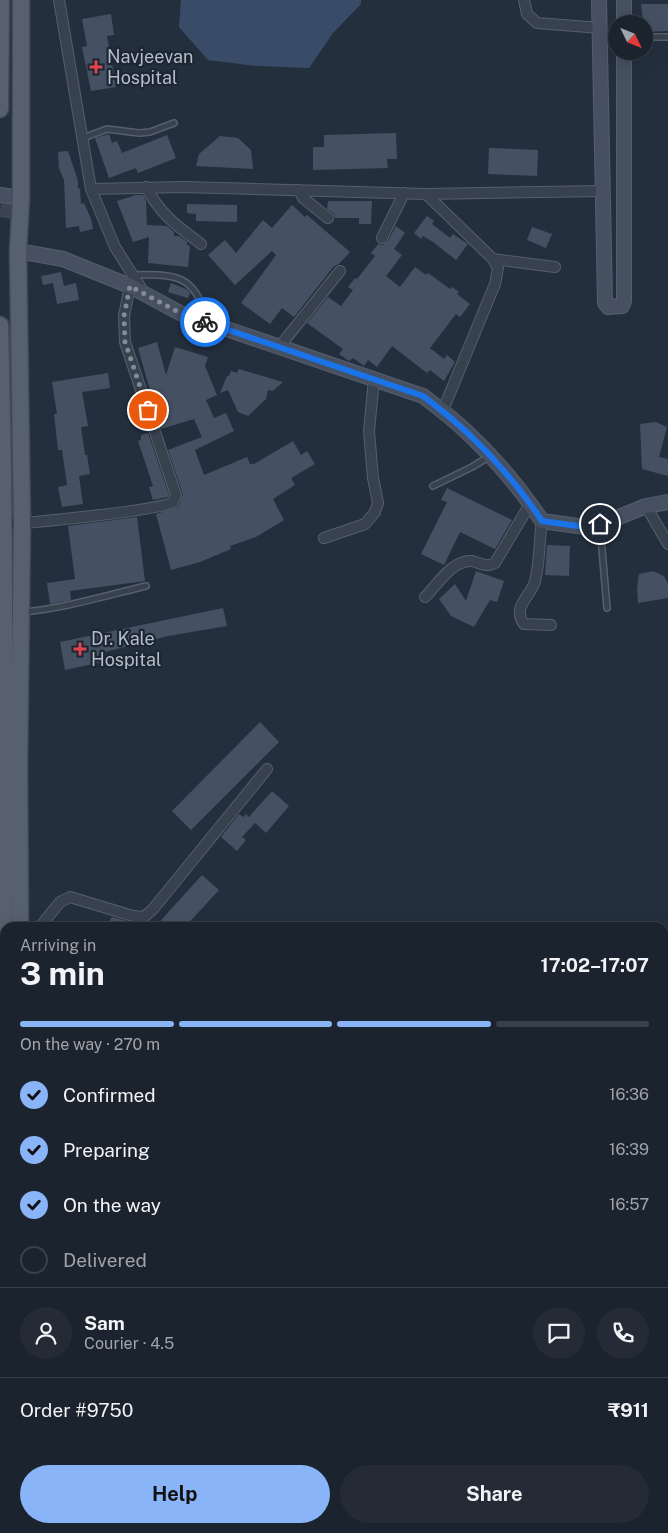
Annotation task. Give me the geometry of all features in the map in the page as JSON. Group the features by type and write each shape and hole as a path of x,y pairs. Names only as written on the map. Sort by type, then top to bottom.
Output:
{"main road":[{"path":"0,109 1,0"},
{"path":"2,922 1,869 7,765 22,612 18,251 21,198 22,0"},
{"path":"0,325 3,524 2,712 20,922"}],"street":[{"path":"60,0 77,101 81,138 91,188 115,248 131,281 146,295 180,313 423,396 454,418 490,456 542,521 534,584 525,596 520,611 521,620 524,624 551,625"},
{"path":"524,0 528,14 537,23 600,28"},
{"path":"599,0 604,303 608,307 623,304 624,60"},
{"path":"624,0 624,15"},
{"path":"0,78 22,81"},
{"path":"91,188 146,187 426,194 603,191"},
{"path":"146,187 155,204 168,219 201,244"},
{"path":"299,190 304,198 328,218"},
{"path":"382,238 404,193"},
{"path":"426,194 493,259 498,268 495,284 443,410"},
{"path":"0,195 21,198"},
{"path":"18,251 63,259 131,281"},
{"path":"493,259 554,267"},
{"path":"604,267 624,268"},
{"path":"280,346 340,271"},
{"path":"3,524 22,524 166,505 173,502 176,495 125,342 124,316 131,281"},
{"path":"324,538 365,524 378,503 369,432 374,378"},
{"path":"542,521 592,528 646,506 668,502"},
{"path":"425,597 450,570 462,561 486,565 495,563 530,504"},
{"path":"646,506 668,544"},
{"path":"44,922 60,902 70,897 132,916 144,917 153,909 267,768"}],"lane":[{"path":"653,37 668,37"},
{"path":"81,138 107,129 139,133 150,132 174,122"},
{"path":"131,281 170,276 184,280 201,298 208,323"},
{"path":"433,486 490,456"},
{"path":"600,524 607,608"},
{"path":"2,613 22,612 76,603 146,586"}],"water":[{"path":"181,0 361,0 361,4 333,33 309,68 257,66 208,60 179,27"}],"building":[{"path":"641,4 668,4 668,31 653,32 653,15 642,15"},
{"path":"111,14 114,35 107,36 116,87 91,91 82,47 87,46 82,19"},
{"path":"396,133 397,159 387,159 388,168 313,170 313,147 324,147 324,135"},
{"path":"109,134 112,143 117,141 122,153 167,135 176,158 138,173 136,168 109,178 95,138"},
{"path":"220,136 238,138 251,150 253,169 196,166 199,154"},
{"path":"489,148 538,150 537,176 488,174"},
{"path":"68,151 78,181 78,188 80,189 81,204 84,203 93,229 80,232 79,226 66,228 64,180 59,168 58,152"},
{"path":"136,195 143,195 146,201 147,225 167,226 174,232 174,236 179,236 190,246 188,267 148,263 149,237 133,242 117,201"},
{"path":"328,201 372,201 371,224 359,224 359,218 335,218 333,213 327,209"},
{"path":"187,204 237,205 237,222 196,221 196,214 187,213"},
{"path":"292,205 305,217 307,215 350,252 339,264 334,266 294,317 282,308 270,324 241,303 276,255 272,251 235,285 208,255 225,240 236,253 263,220 272,228"},
{"path":"427,216 434,221 432,224 450,238 453,234 468,244 456,260 433,242 423,236 421,239 414,233"},
{"path":"396,226 405,233 394,249 402,255 386,276 400,287 415,267 426,275 428,273 450,289 452,287 459,292 457,294 470,304 460,317 456,314 430,348 444,359 447,355 455,362 444,381 430,370 427,373 392,346 377,367 368,360 364,366 353,358 349,361 339,354 343,349 307,323 328,297 341,306 353,290 348,287 355,278 357,279 375,256 371,253 378,244 383,245 388,241"},
{"path":"532,227 552,234 546,248 527,240"},
{"path":"61,272 64,286 76,283 79,300 57,304 53,283 43,285 41,276"},
{"path":"171,283 186,289 190,293 188,298 168,292"},
{"path":"157,342 166,375 175,347 208,357 205,366 217,395 206,400 214,418 226,413 234,431 195,450 204,475 247,457 250,464 254,464 293,441 301,455 307,451 315,464 291,478 295,485 273,499 284,520 256,537 230,546 231,549 200,562 171,570 156,514 178,507 183,494 168,450 202,437 194,419 161,429 138,348"},
{"path":"239,369 283,382 273,391 268,390 266,399 248,416 238,412 228,390 220,393 227,376 229,376 231,371 237,373"},
{"path":"108,373 110,388 82,392 88,426 81,427 90,474 79,476 83,504 62,507 58,487 67,485 62,450 58,450 54,414 57,414 52,382"},
{"path":"656,422 667,427 659,457 668,459 668,476 642,469 640,424"},
{"path":"148,433 169,495 168,497 153,500 149,487 153,486 138,441 141,440 141,435"},
{"path":"447,488 512,520 495,549 460,532 444,565 421,554 447,502 441,500"},
{"path":"137,517 145,581 70,591 71,600 50,604 47,583 75,579 68,526"},
{"path":"547,545 570,546 569,576 545,575"},
{"path":"476,571 504,581 497,602 490,600 474,627 451,616 439,599 455,584 466,601"},
{"path":"653,571 664,576 668,584 668,598 638,603 639,574"},
{"path":"223,608 227,626 168,636 105,652 107,661 65,670 60,642"},
{"path":"260,722 279,742 191,830 172,811"},
{"path":"272,791 289,806 266,833 255,823 242,837 246,840 237,851 221,837 239,814 243,817 246,814 249,817"},
{"path":"202,875 219,890 190,922 159,922"},
{"path":"112,917 130,922 109,922"}],"tunnel":[{"path":"0,210 20,213"}],"way so far":[{"path":"148,410 125,342 124,316 130,286 180,313 205,322"}],"place":[{"name":"Navjeevan Hospital","path":"96,67"},
{"name":"Dr. Kale Hospital","path":"80,649"}],"route":[{"path":"205,322 423,396 454,418 490,456 542,521 592,528 600,524"}]}
